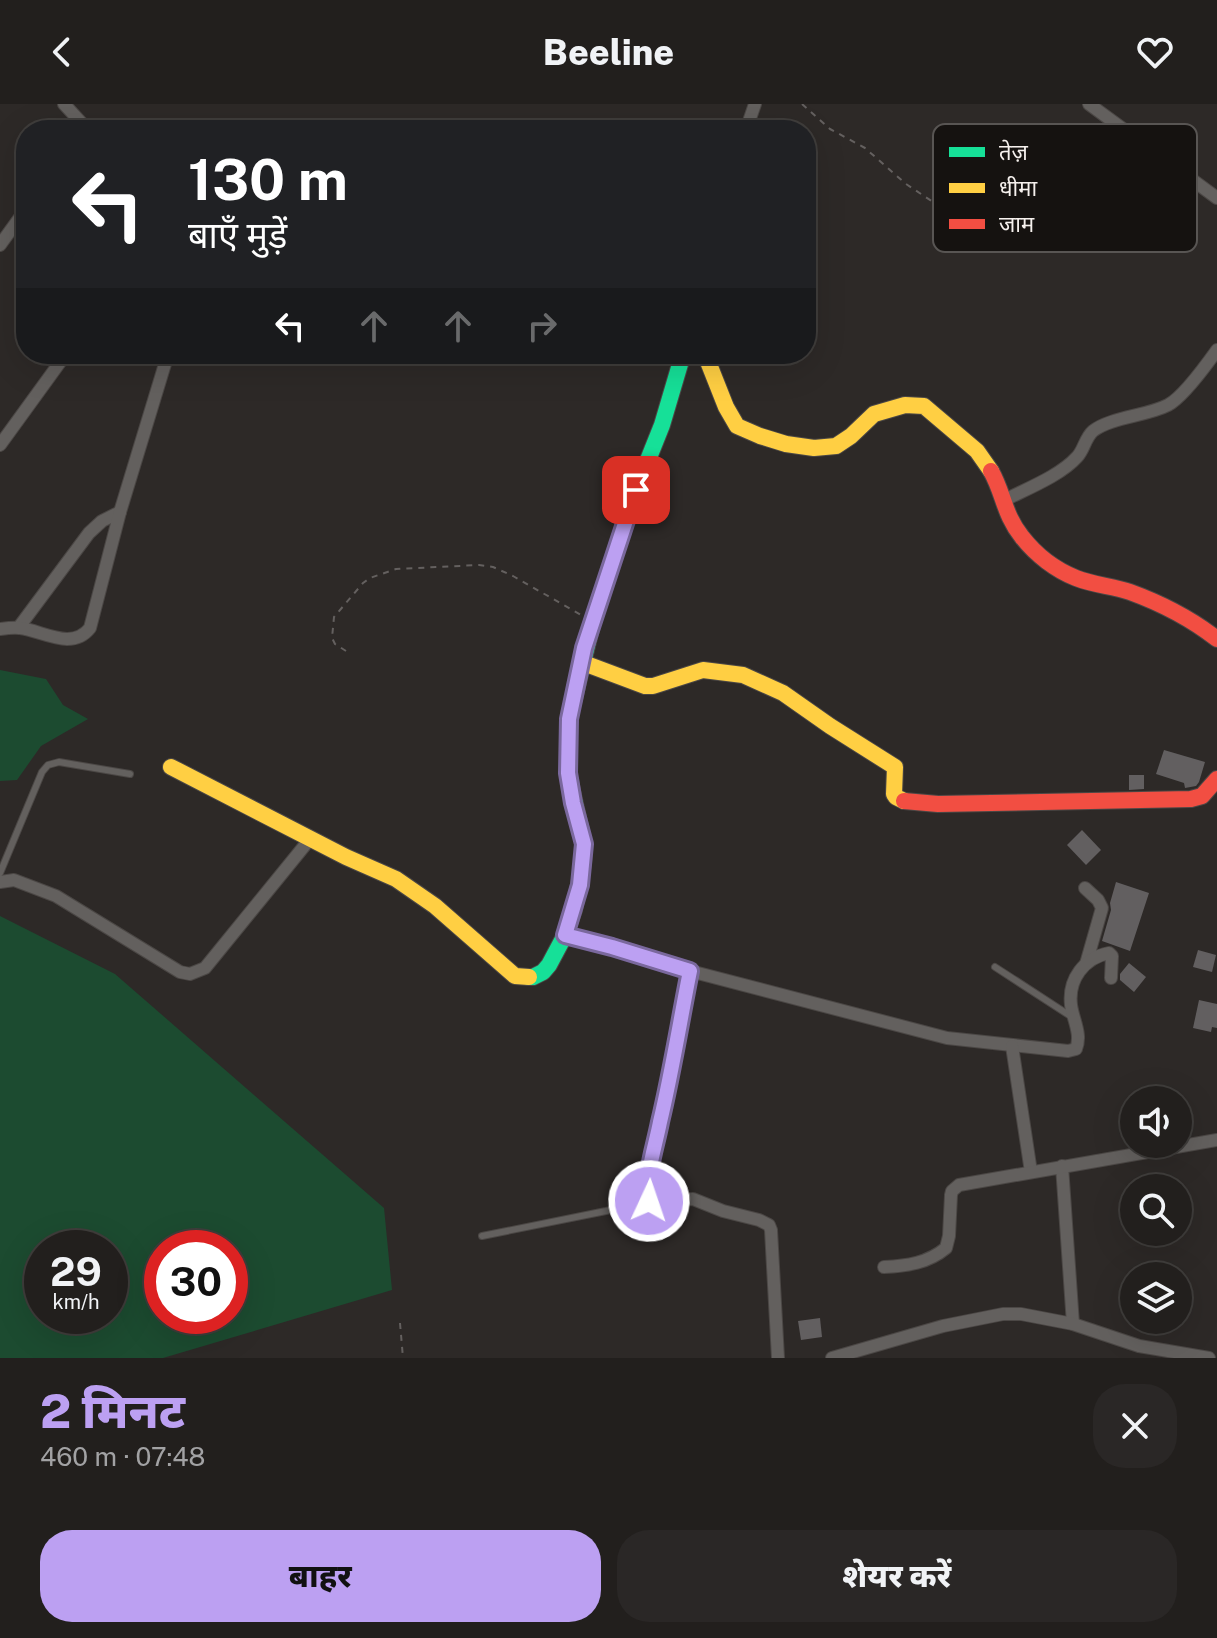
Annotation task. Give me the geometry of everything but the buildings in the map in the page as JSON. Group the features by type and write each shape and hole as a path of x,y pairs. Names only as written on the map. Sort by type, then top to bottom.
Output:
{"street":[{"path":"64,104 78,120"},
{"path":"1089,104 1116,124"},
{"path":"1197,183 1217,198"},
{"path":"0,245 16,223"},
{"path":"1003,501 1061,470 1074,460 1098,428 1172,402 1217,350"},
{"path":"0,445 59,364"},
{"path":"0,629 19,627 75,639 90,628 120,512 165,364"},
{"path":"171,767 310,839 396,879 515,976 533,977 543,972 565,935 574,910 583,864 584,844 571,791 568,747 569,719 581,662 680,364"},
{"path":"709,364 737,426 805,448 836,446 874,414 894,407 919,405 933,413 977,451 993,474 1010,521 1025,541 1059,570 1173,609 1217,639"},
{"path":"19,627 89,533 102,521 120,512"},
{"path":"581,662 645,686 703,670 717,670 743,675 773,688 895,767 893,790 901,801 945,804 1191,799 1202,796 1217,779"},
{"path":"0,882 14,880 56,896 180,972 190,974 205,968 213,959 310,839"},
{"path":"1085,888 1102,908 1086,964"},
{"path":"565,935 947,1038 1068,1051 1076,1049 1079,1041 1071,1006 1072,987 1079,971 1086,964 1109,953 1112,956 1111,978"},
{"path":"690,971 661,1122 652,1153 649,1201 693,1199 769,1225 778,1358"},
{"path":"1012,1046 1031,1172"},
{"path":"884,1267 918,1263 946,1248 950,1201 955,1187 1217,1140"},
{"path":"1062,1166 1073,1324"},
{"path":"832,1358 943,1326 1003,1314 1021,1314 1073,1324 1139,1346 1209,1358"}],"lane":[{"path":"0,873 42,772 48,765 59,762 130,774"},
{"path":"995,967 1075,1019"},
{"path":"482,1236 649,1201"}],"path":[{"path":"802,104 830,129 865,148 906,184 933,202"},
{"path":"346,651 332,638 334,617 363,583 396,569 493,567 593,621"},
{"path":"400,1323 403,1358"}],"green space":[{"path":"0,670 46,679 63,705 88,719 41,746 17,780 0,781"},
{"path":"0,916 115,974 384,1208 392,1290 248,1333 248,1230 144,1230 144,1334 244,1334 163,1358 0,1358"}],"traffic: fast":[{"path":"529,977 543,972 549,965 574,910 584,844 568,773 569,719 593,621 636,490 662,425 680,364"}],"traffic: slow":[{"path":"709,364 737,426 760,436 814,448 836,446 874,414 905,405 924,406 977,451 991,471"},
{"path":"581,662 645,686 703,670 743,675 783,693 895,767 894,794 904,801"},
{"path":"171,767 346,857 396,879 435,906 515,976 529,977"}],"traffic: jam":[{"path":"991,471 1016,529 1047,561 1076,578 1154,601 1217,639"},
{"path":"904,801 938,804 1191,799 1202,796 1217,779"}],"route":[{"path":"636,490 584,648 569,719 568,773 584,844 580,885 565,935 690,971 661,1122 652,1153 649,1201"}]}
